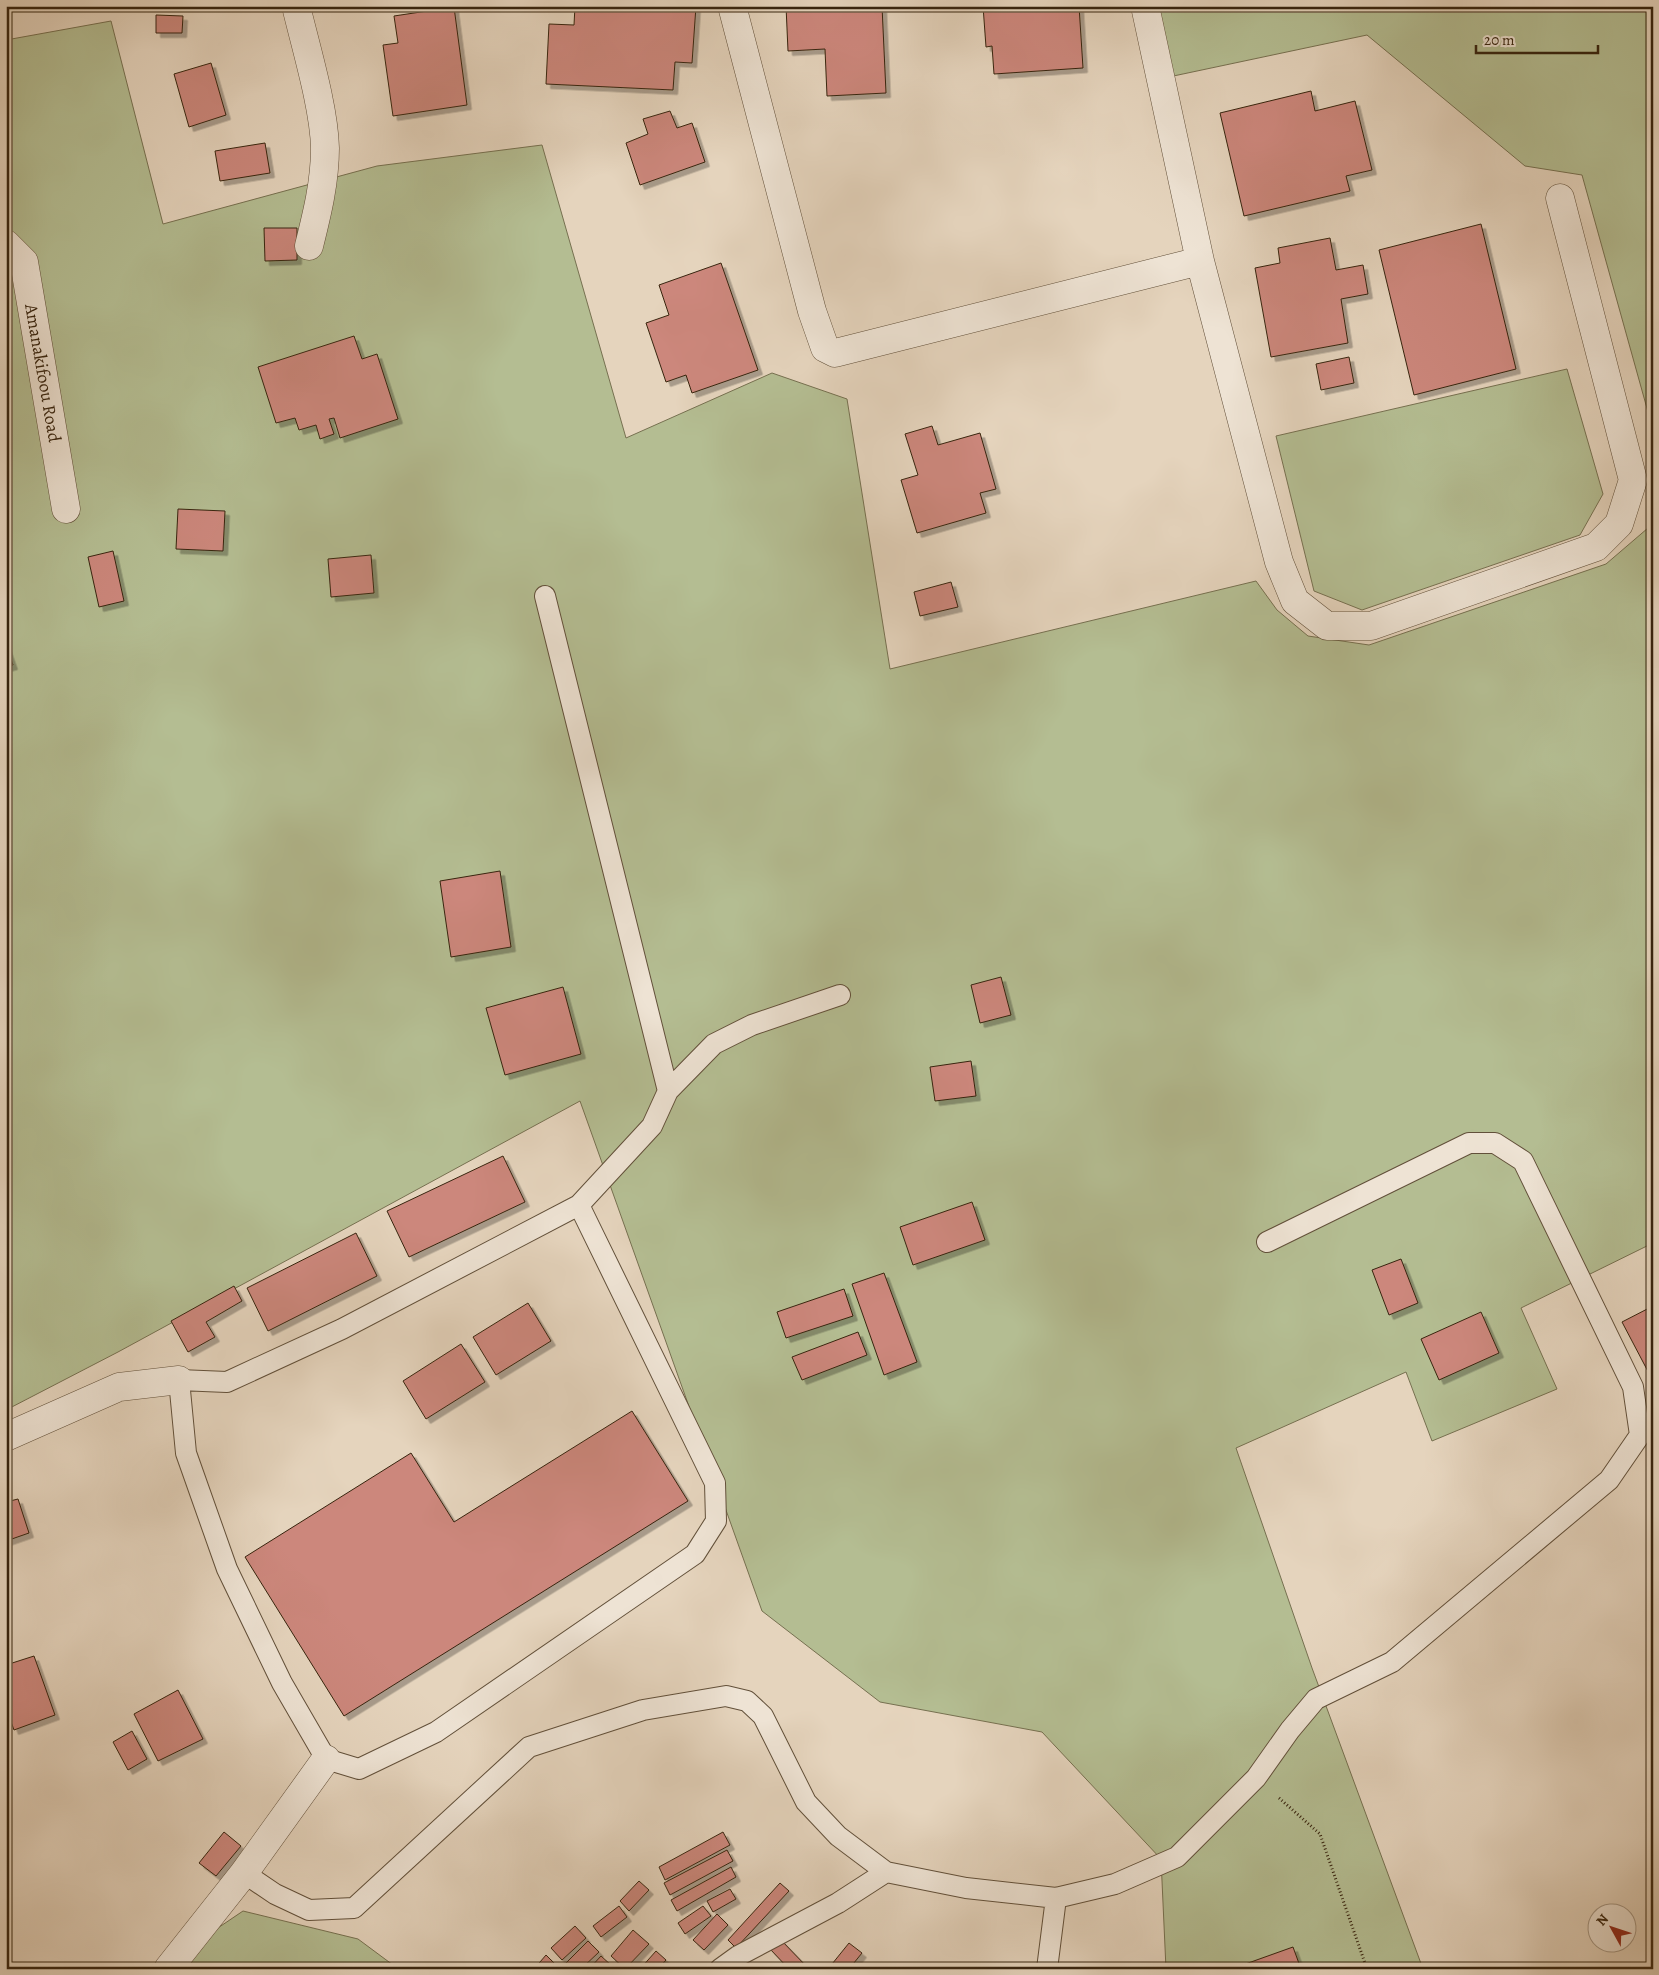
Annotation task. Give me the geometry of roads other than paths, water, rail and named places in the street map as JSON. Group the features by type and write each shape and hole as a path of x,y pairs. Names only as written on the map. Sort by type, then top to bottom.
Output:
{"street":[{"path":"296,6 320,110 325,147 322,190 309,246"},
{"path":"732,6 812,311 825,348 835,352 1200,261"},
{"path":"1145,6 1200,261 1279,562 1295,601 1328,626 1371,626 1596,547 1619,524 1632,480 1560,198"},
{"name":"Amanakifoou Road","path":"6,244 24,262 66,509"},
{"path":"6,1438 119,1387 179,1380"},
{"path":"168,1969 244,1872 326,1759"}],"lane":[{"path":"545,596 668,1091"},
{"path":"579,1205 715,1483 716,1521 695,1554 436,1732 359,1769 326,1759 282,1683 227,1569 186,1453 179,1380 227,1382 342,1329 579,1205 652,1126 668,1091 714,1044 752,1025 840,995"},
{"path":"244,1872 275,1894 309,1910 354,1908 529,1747 643,1710 726,1696 747,1702 763,1716 806,1802 838,1836 886,1872 966,1888 1056,1898 1115,1884 1177,1856 1256,1778 1290,1730 1316,1699 1392,1662 1609,1480 1640,1435 1633,1387 1523,1161 1495,1143 1469,1143 1267,1242"},
{"path":"720,1969 738,1956 838,1903 886,1872"},
{"path":"1047,1969 1056,1898"}]}
